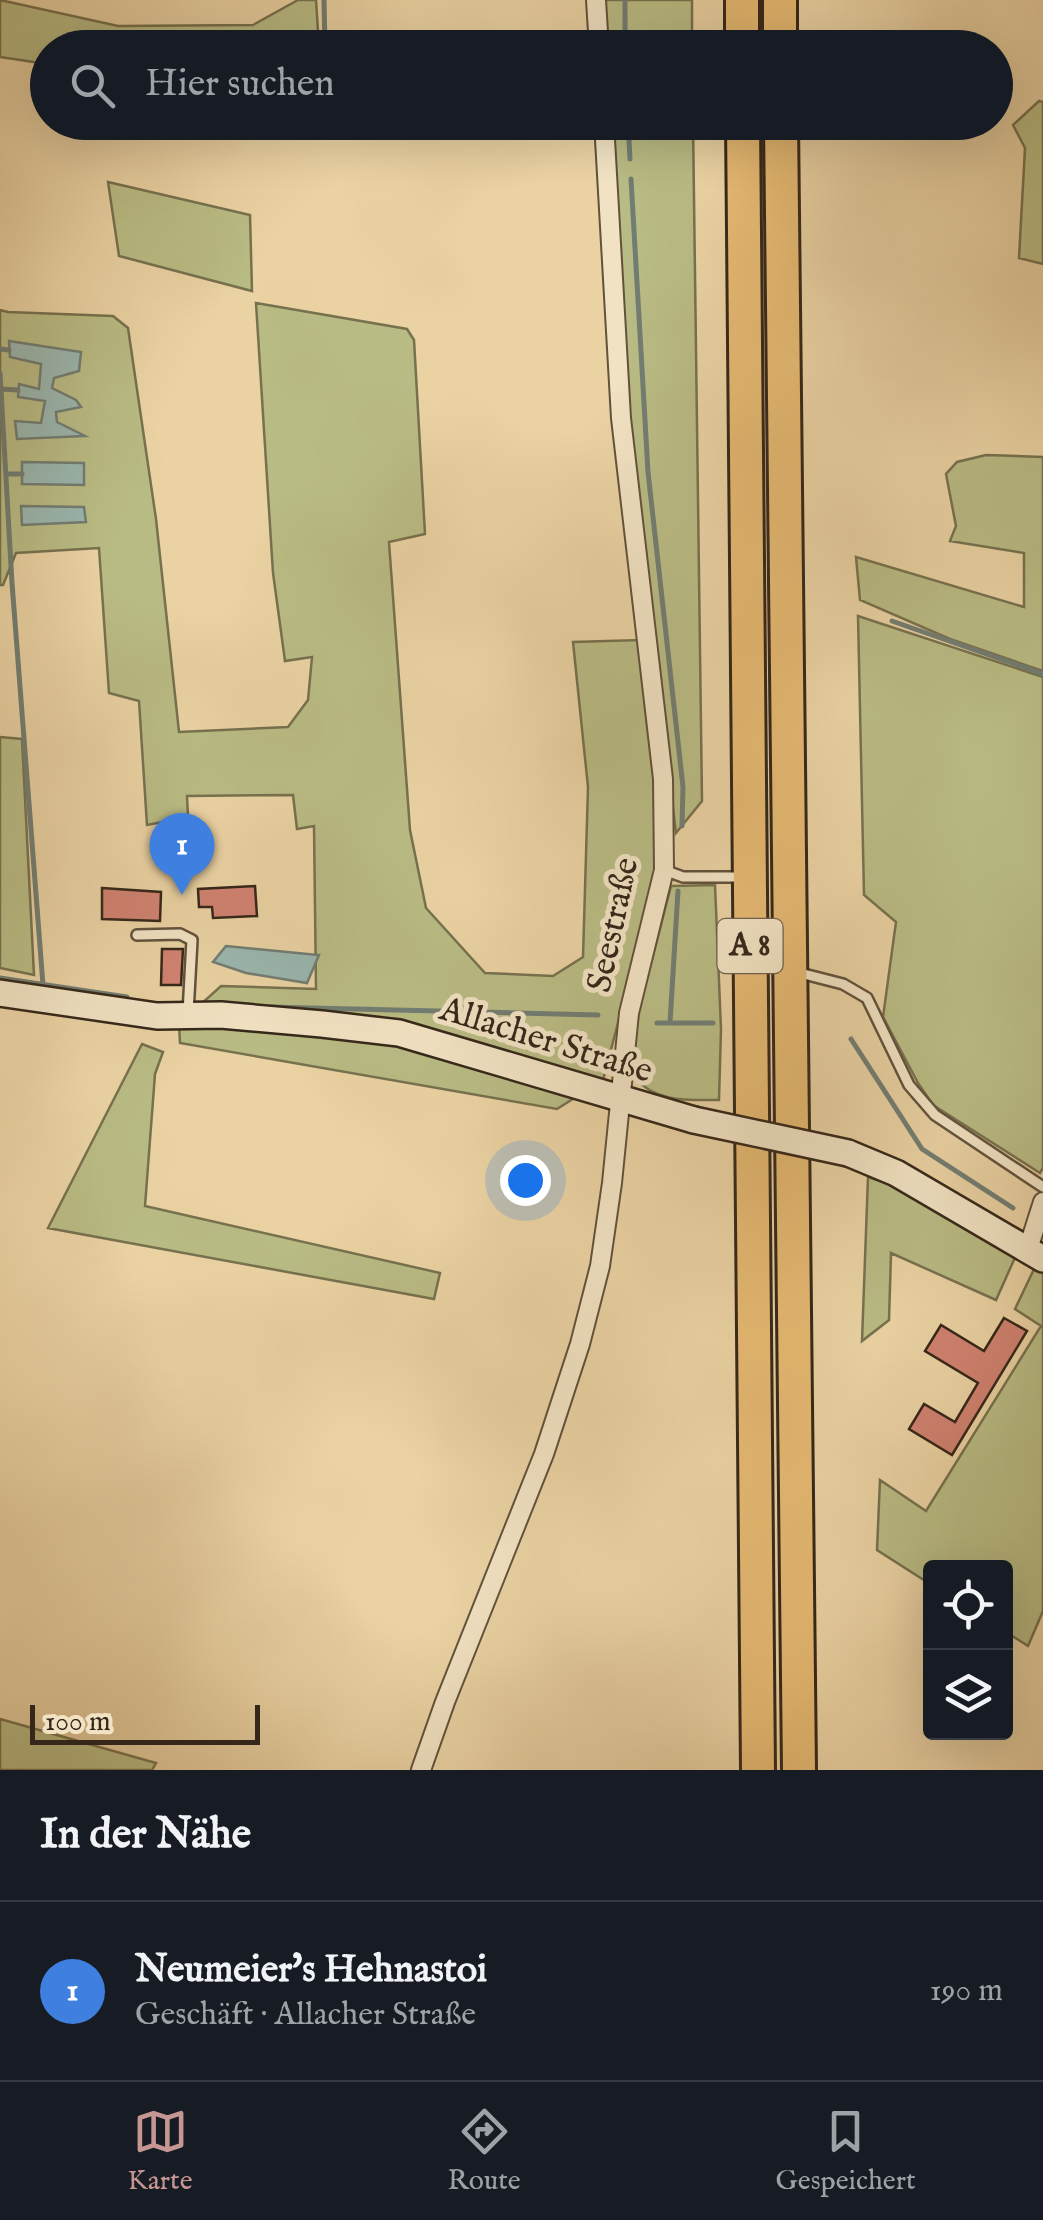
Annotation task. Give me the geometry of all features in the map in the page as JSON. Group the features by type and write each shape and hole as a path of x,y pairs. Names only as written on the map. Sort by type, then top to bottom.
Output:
{"highway":[{"path":"742,0 742,30"},
{"path":"780,0 780,30"},
{"name":"A 8","path":"743,140 758,1770"},
{"name":"A 8","path":"782,140 799,1770"}],"street":[{"path":"596,0 598,30"},
{"name":"Seestraße","path":"421,1770 544,1454 580,1344 600,1266 628,1014 664,870 663,780 621,418 605,140"},
{"name":"Allacher Straße","path":"0,993 157,1016 221,1015 399,1034 694,1120 848,1152 896,1173 1036,1254"},
{"path":"1036,1254 1043,1202"}],"lane":[{"path":"664,870 683,876 750,878"},
{"path":"137,935 180,934 192,940 188,1016"},
{"path":"791,971 843,984 867,998 909,1085 934,1115 1043,1187"}],"green space":[{"path":"0,0 118,26 253,25 298,0 316,0 318,30 30,30 30,61 0,57"},
{"path":"603,0 692,0 692,30 605,30"},
{"path":"1039,101 1043,102 1043,264 1019,258 1025,148 1013,125"},
{"path":"611,140 693,140 702,801 676,833 632,463"},
{"path":"108,182 250,215 252,291 119,256"},
{"path":"256,303 407,329 414,340 425,534 389,542 410,830 426,908 485,973 553,976 583,957 588,787 573,642 641,640 658,779 659,867 603,1080 557,1109 180,1043 179,1024 221,986 316,989 314,826 297,829 293,795 187,796 188,817 147,825 139,701 109,693 99,548 16,553 0,585 0,310 113,316 128,328 156,519 179,732 288,727 308,700 312,657 285,661 273,573"},
{"path":"986,455 1043,457 1043,671 950,639 860,600 856,557 1024,607 1024,553 950,541 956,526 946,474 957,462"},
{"path":"858,616 1043,677 1040,1173 933,1105 883,1017 896,922 864,895"},
{"path":"0,737 22,739 34,975 0,968"},
{"path":"715,885 721,1029 719,1100 662,1096 634,1077 635,1025 671,886"},
{"path":"142,1044 163,1052 155,1074 145,1206 440,1273 434,1299 48,1228"},
{"path":"868,1177 902,1188 1018,1251 996,1300 891,1253 889,1320 862,1341"},
{"path":"1035,1267 1043,1272 1043,1611 1028,1646 1013,1636 1013,1560 923,1560 923,1580 877,1550 880,1480 926,1511 1041,1326 1015,1309"},
{"path":"0,1719 156,1763 152,1770 0,1770"}],"water":[{"path":"9,341 81,352 79,371 54,378 52,388 76,400 81,407 56,412 57,422 85,436 17,439 15,421 41,423 45,401 18,397 19,384 39,389 41,364 10,357"},
{"path":"22,462 84,463 84,485 22,484"},
{"path":"21,506 84,507 86,522 22,525"},
{"path":"226,946 319,955 307,983 246,973 213,962"}],"building":[{"path":"255,886 257,916 213,918 212,907 199,907 198,889"},
{"path":"102,888 161,892 160,921 102,919"},
{"path":"162,949 183,949 181,985 161,985"},
{"path":"1004,1318 1027,1331 952,1455 909,1429 924,1404 955,1422 978,1383 925,1351 941,1325 984,1351"}],"waterway":[{"path":"324,0 325,30"},
{"path":"625,0 625,30"},
{"path":"629,140 630,159"},
{"path":"631,179 648,472 683,787 682,826"},
{"path":"0,349 9,350"},
{"path":"0,373 43,985"},
{"path":"1,389 18,390"},
{"path":"6,474 22,474"},
{"path":"892,621 1043,674"},
{"path":"670,1023 678,891"},
{"path":"0,978 127,997"},
{"path":"271,1007 598,1015"},
{"path":"657,1023 713,1023"},
{"path":"851,1039 922,1149 1013,1208"}],"place":[{"name":"Neumeier's Hehnastoi","path":"182,895"}]}
